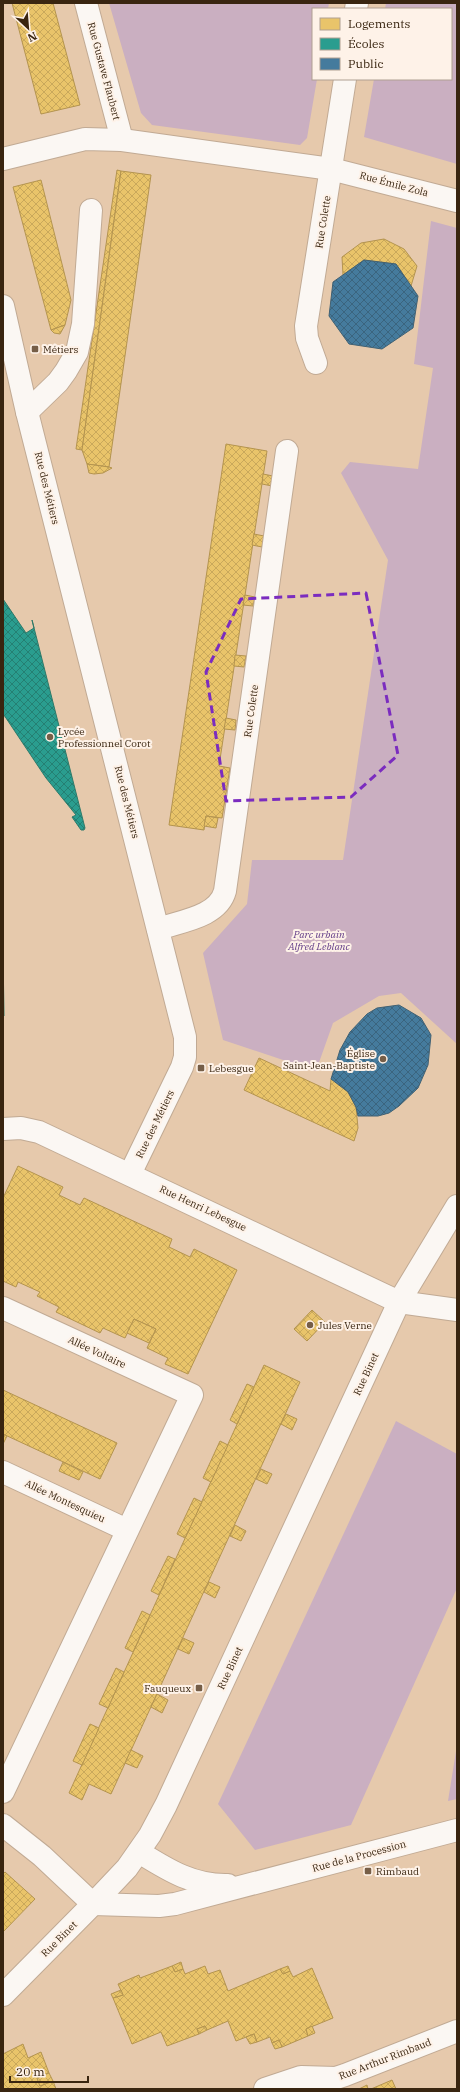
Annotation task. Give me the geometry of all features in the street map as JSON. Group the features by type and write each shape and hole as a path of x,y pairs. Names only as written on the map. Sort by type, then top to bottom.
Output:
{"street":[{"name":"Rue Gustave Flaubert","path":"86,3 122,140"},
{"name":"Rue Colette","path":"316,363 306,338 306,326 345,80"},
{"name":"Rue Émile Zola","path":"3,159 85,139 122,140 331,169 457,201"},
{"path":"27,412 58,382 77,352 83,324 91,210"},
{"name":"Rue des Métiers","path":"3,306 27,412 158,929 185,1042 185,1057 182,1067 130,1174"},
{"name":"Rue Colette","path":"158,929 214,909 223,898 225,891 287,451"},
{"name":"Rue Henri Lebesgue","path":"3,1129 20,1128 39,1132 399,1302 457,1310"},
{"name":"Rue Binet","path":"3,1995 94,1904 139,1852 166,1805 399,1302 457,1206"},
{"name":"Allée Voltaire","path":"3,1308 192,1395 127,1530"},
{"name":"Allée Montesquieu","path":"3,1472 127,1530"},
{"path":"3,1792 127,1530"},
{"path":"3,1825 42,1856 94,1904"},
{"name":"Rue de la Procession","path":"94,1904 159,1906 193,1900 457,1830"},
{"name":"Rue de la Procession","path":"139,1852 175,1874 200,1883 215,1885 260,1882"},
{"name":"Rue Arthur Rimbaud","path":"265,2089 301,2077 336,2078 345,2076 457,2031"}],"highlighted area":[{"path":"366,593 398,755 351,797 226,801 206,672 241,599"}],"green space":[{"path":"109,3 329,3 328,8 312,8 312,80 317,80 307,138 300,145 152,125 141,113"},
{"path":"386,3 457,3 457,164 364,137 374,80 452,80 452,8 385,8"},
{"name":"Parc urbain Alfred Leblanc","path":"431,221 457,228 457,1044 401,993 379,996 333,1023 316,1071 223,1040 203,953 247,904 252,860 343,860 388,560 341,473 350,462 418,469 433,368 414,364"},
{"path":"396,1421 457,1454 457,1588 351,1825 255,1850 218,1804"},
{"path":"457,1745 457,1799 448,1801"}],"building: Logements":[{"path":"12,3 53,3 80,105 41,114"},
{"path":"117,170 121,171 82,450 76,449"},
{"path":"121,171 151,175 109,467 87,464 82,450"},
{"path":"41,180 71,300 65,325 51,330 13,187"},
{"path":"384,239 404,249 417,266 411,286 396,264 364,260 343,275 342,257 361,243"},
{"path":"65,325 60,334 54,333 51,330"},
{"path":"226,444 267,451 219,766 230,768 222,818 206,816 204,830 169,825"},
{"path":"87,464 112,468 103,473 94,474 89,473"},
{"path":"263,474 273,476 272,486 262,484"},
{"path":"254,534 264,536 262,547 252,545"},
{"path":"245,595 255,597 253,606 243,605"},
{"path":"235,655 246,656 244,667 234,666"},
{"path":"226,718 236,720 235,730 224,729"},
{"path":"206,816 218,818 216,828 204,826"},
{"path":"259,1058 330,1091 331,1079 338,1083 348,1092 356,1107 358,1128 354,1141 244,1090"},
{"path":"18,1166 63,1187 59,1195 80,1205 84,1198 172,1239 169,1247 190,1257 194,1249 237,1270 188,1374 165,1364 168,1358 147,1348 156,1329 134,1319 125,1338 103,1328 100,1333 56,1312 59,1307 37,1296 40,1292 18,1282 16,1287 3,1281 3,1198"},
{"name":"Jules Verne","path":"312,1310 325,1322 307,1341 294,1329"},
{"path":"134,1319 156,1329 149,1343 127,1333"},
{"path":"264,1365 300,1382 111,1794 89,1784 82,1800 69,1793"},
{"path":"247,1384 254,1387 237,1424 230,1420"},
{"path":"3,1390 117,1443 100,1479 3,1434"},
{"path":"286,1414 297,1419 292,1430 281,1424"},
{"path":"3,1434 7,1436 3,1444"},
{"path":"220,1441 228,1445 211,1482 203,1478"},
{"path":"63,1462 83,1472 79,1480 59,1471"},
{"path":"261,1469 272,1474 267,1484 256,1479"},
{"path":"194,1498 202,1502 185,1538 177,1534"},
{"path":"235,1525 246,1531 241,1541 230,1536"},
{"path":"168,1556 175,1559 159,1595 151,1591"},
{"path":"209,1582 220,1587 215,1598 204,1592"},
{"path":"142,1611 150,1615 133,1652 125,1648"},
{"path":"183,1638 194,1643 189,1654 178,1649"},
{"path":"116,1668 124,1672 108,1708 99,1704"},
{"path":"157,1694 168,1700 162,1713 151,1707"},
{"path":"90,1724 99,1728 82,1765 73,1761"},
{"path":"131,1750 143,1756 137,1768 125,1763"},
{"path":"5,1872 35,1899 3,1932 3,1874"},
{"path":"181,1962 183,1969 175,1972 172,1966"},
{"path":"172,1966 175,1972 183,1969 185,1974 205,1966 208,1974 220,1970 228,1991 280,1969 283,1974 290,1971 293,1977 312,1968 333,2018 306,2029 308,2036 282,2047 279,2040 272,2043 270,2037 257,2042 254,2034 236,2041 228,2021 207,2030 205,2026 197,2029 199,2034 167,2046 161,2032 132,2044 113,1998 123,1995 118,1984 139,1975 140,1978"},
{"path":"288,1966 290,1971 283,1974 280,1969"},
{"path":"121,1990 123,1995 113,1998 111,1994"},
{"path":"205,2026 207,2030 199,2034 197,2029"},
{"path":"312,2026 315,2033 308,2036 306,2029"},
{"path":"254,2034 257,2042 250,2044 246,2037"},
{"path":"279,2040 282,2047 275,2049 272,2043"},
{"path":"23,2044 28,2058 41,2052 49,2073 37,2078 40,2086 53,2081 56,2089 3,2089 3,2054"},
{"path":"49,2073 53,2081 40,2086 37,2078"},
{"path":"392,2080 396,2089 371,2089"},
{"path":"367,2085 368,2089 359,2089"}],"building: Écoles":[{"path":"3,599 26,633 34,628 32,620 85,828 84,830 81,830 72,817 76,815 46,778 4,715 3,722"},
{"path":"3,952 4,1016 3,1017"}],"building: Public":[{"path":"364,260 396,264 418,296 413,328 382,349 349,344 329,316 333,282"},
{"name":"Église Saint-Jean-Baptiste","path":"399,1005 421,1018 431,1035 428,1065 418,1088 399,1106 389,1113 378,1116 358,1116 356,1107 348,1092 331,1079 340,1050 350,1032 367,1014 377,1008"}],"place":[{"name":"Métiers","path":"35,349"},
{"name":"Lycée Professionnel Corot","path":"50,737"},
{"name":"Église Saint-Jean-Baptiste","path":"383,1059"},
{"name":"Lebesgue","path":"201,1068"},
{"name":"Jules Verne","path":"310,1325"},
{"name":"Fauqueux","path":"199,1688"},
{"name":"Rimbaud","path":"368,1871"}]}
